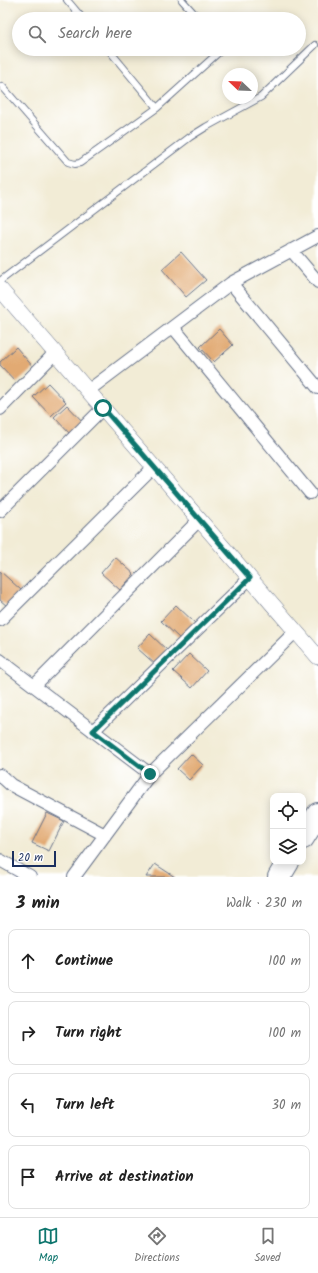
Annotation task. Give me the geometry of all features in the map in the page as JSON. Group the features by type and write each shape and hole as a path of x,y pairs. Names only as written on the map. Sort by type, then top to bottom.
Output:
{"highway":[{"path":"306,833 318,814"},
{"path":"279,877 286,865"}],"street":[{"path":"89,390 231,283 318,236"},
{"path":"291,250 318,282"},
{"path":"231,283 318,388"},
{"path":"2,297 89,390 318,657"},
{"path":"173,327 310,493"},
{"path":"0,409 55,353"},
{"path":"0,512 103,408"},
{"path":"0,620 154,467"},
{"path":"34,686 200,519"},
{"path":"93,731 250,578"},
{"path":"74,877 150,774 296,631"},
{"path":"0,660 150,774"},
{"path":"0,775 11,785 105,835"},
{"path":"0,860 30,877"}],"lane":[{"path":"67,0 76,12"},
{"path":"182,0 193,12"},
{"path":"306,54 315,45"},
{"path":"114,56 157,108"},
{"path":"1,86 68,162 74,164 80,163 157,108 215,56"},
{"path":"0,281 190,137 261,97 304,56"}],"building":[{"path":"181,252 206,280 186,297 162,269"},
{"path":"219,329 233,345 214,362 200,347"},
{"path":"16,347 34,368 17,383 0,365 0,362"},
{"path":"48,383 66,402 51,416 33,397"},
{"path":"67,405 84,423 71,435 54,417"},
{"path":"115,557 134,574 120,590 101,573"},
{"path":"0,571 21,590 7,606 0,600"},
{"path":"176,605 196,624 181,640 161,621"},
{"path":"150,634 168,651 156,665 137,648"},
{"path":"189,654 207,671 192,688 173,671"},
{"path":"191,754 203,765 189,780 177,769"},
{"path":"47,813 64,821 49,851 32,843"},
{"path":"155,864 175,877 146,877"}],"route":[{"path":"103,408 250,578 93,731 150,774"}]}
